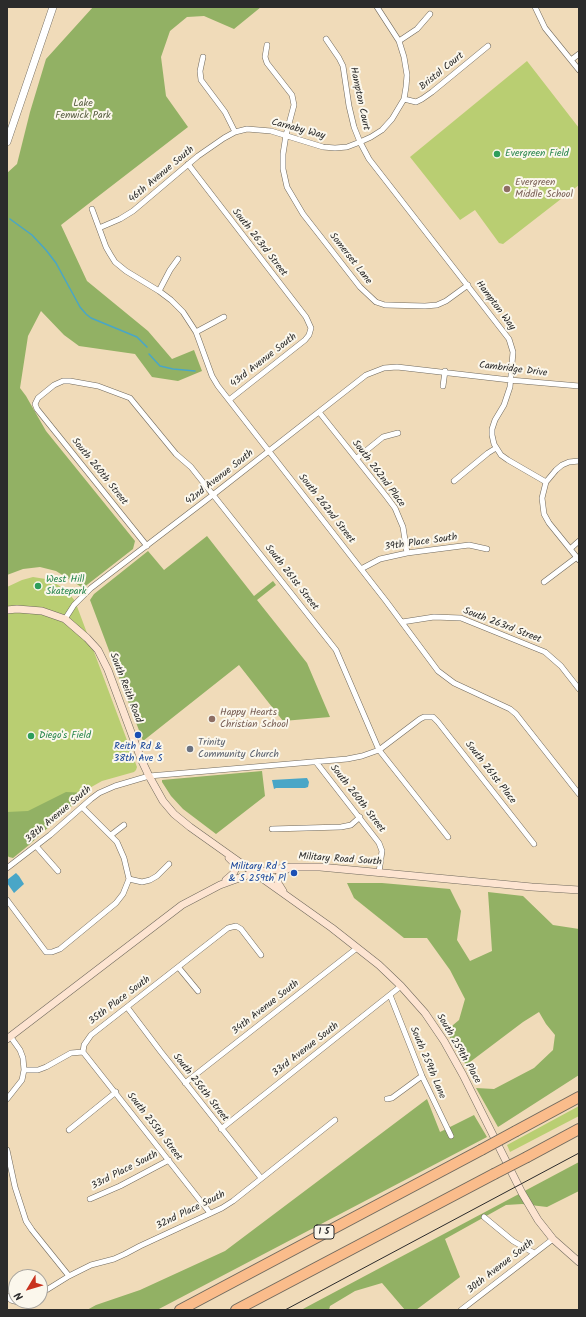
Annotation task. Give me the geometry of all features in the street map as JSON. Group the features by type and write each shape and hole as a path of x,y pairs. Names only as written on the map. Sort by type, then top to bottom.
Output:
{"highway":[{"name":"I 5","path":"180,1310 579,1097"},
{"path":"236,1310 579,1129"}],"main road":[{"path":"7,610 17,609 42,611 65,619"},
{"name":"South Reith Road","path":"65,619 88,638 100,654 108,670 141,759 163,800 174,814 190,827 254,873"},
{"path":"220,885 235,870 234,863 224,851"},
{"path":"291,867 280,874 278,883 296,903"},
{"name":"Military Road South","path":"9,1037 182,905 220,885 254,873 291,867 320,867 532,888 579,890"},
{"name":"South 259th Place","path":"254,873 332,928 379,965 401,986 425,1013 444,1040 522,1193 538,1220 553,1239 579,1262"}],"street":[{"path":"7,142 53,7"},
{"name":"Carnaby Way","path":"235,132 247,129 271,131 323,147 335,148 347,147 371,137 382,130 392,119 404,99 407,75 404,57 399,41 377,7"},
{"path":"535,7 545,28 579,70"},
{"path":"399,41 417,29 430,14"},
{"name":"Hampton Court","path":"326,40 343,66 349,106 354,127 360,142"},
{"name":"Somerset Lane","path":"267,45 265,57 267,63 292,94 294,104 286,135 282,160 285,180 290,194 303,214 360,287 376,302 385,305 425,306 437,305 453,297 468,285"},
{"name":"Bristol Court","path":"404,99 416,102 422,99 488,46"},
{"path":"571,60 579,54"},
{"path":"203,56 200,71 201,80 225,112 235,132"},
{"name":"46th Avenue South","path":"99,228 120,219 133,211 188,164 224,138 235,132"},
{"name":"Hampton Way","path":"360,142 369,159 468,285 509,340 513,352 510,387 504,405 495,420 492,429 492,436 496,448"},
{"name":"South 263rd Street","path":"188,164 309,322 311,328 309,335"},
{"name":"South 262nd Street","path":"92,209 106,247 115,262 126,271 160,291 172,300 183,312 196,332 212,376 228,400 361,569 438,671 454,683 510,709 516,714 579,794"},
{"path":"160,291 170,270 178,259"},
{"path":"196,332 224,317"},
{"name":"43rd Avenue South","path":"228,400 309,335"},
{"name":"Cambridge Drive","path":"397,367 579,386"},
{"name":"42nd Avenue South","path":"65,619 74,606 92,588 366,375 384,368 397,367"},
{"path":"443,386 445,371"},
{"name":"South 260th Street","path":"70,381 60,382 43,392 35,402 37,409 147,546"},
{"name":"South 261st Street","path":"70,381 98,386 130,398 176,454 191,466 336,650 379,750 448,837"},
{"name":"South 262nd Place","path":"319,412 395,508 403,527 407,553"},
{"path":"356,458 383,437 398,433"},
{"path":"454,481 496,448 501,455 508,460 546,482"},
{"path":"544,582 578,559 549,523 544,514 542,498 546,482 556,470 569,462 579,461"},
{"path":"570,549 579,541"},
{"name":"39th Place South","path":"361,569 380,559 407,553 469,546 487,549"},
{"name":"South 263rd Street","path":"402,622 434,617 460,618 545,652 561,666 579,689"},
{"name":"38th Avenue South","path":"7,868 36,846 99,793 115,786 149,776 316,762 362,756 379,750 420,718 429,716"},
{"name":"South 261st Place","path":"429,716 436,719 534,844"},
{"name":"South 260th Street","path":"316,762 360,817 381,847 382,851 379,872"},
{"path":"7,900 46,952 52,952 60,949 116,904 123,894 128,879 122,851 111,835 82,807"},
{"path":"272,829 340,828 348,826 360,817"},
{"path":"111,835 124,825"},
{"path":"36,846 58,871"},
{"path":"128,879 142,882 150,880 157,876 169,864"},
{"name":"35th Place South","path":"83,1052 84,1045 91,1035 179,968 228,928 236,926 241,929 261,955"},
{"name":"34th Avenue South","path":"185,1083 357,948"},
{"path":"179,968 198,991"},
{"name":"33rd Avenue South","path":"221,1128 401,986"},
{"name":"South 259th Lane","path":"390,996 422,1076 451,1136"},
{"name":"South 256th Street","path":"127,1007 260,1178"},
{"path":"7,1099 22,1080 24,1070 23,1058 20,1050 9,1037"},
{"path":"24,1070 38,1070 46,1068 71,1053 83,1052"},
{"name":"South 255th Street","path":"83,1052 210,1213"},
{"path":"387,1100 422,1076"},
{"path":"69,1130 116,1092"},
{"name":"32nd Place South","path":"48,1289 91,1265 114,1259 233,1201 260,1178 335,1120"},
{"path":"7,1150 15,1187 26,1221 69,1276"},
{"name":"33rd Place South","path":"90,1199 120,1186 169,1160"},
{"path":"484,1216 513,1241 534,1253"},
{"name":"30th Avenue South","path":"461,1310 553,1239"}],"green space":[{"name":"Lake Fenwick Park","path":"93,7 261,7 234,29 204,16 187,17 170,31 161,57 166,96 188,127 61,225 87,281 148,331 172,359 194,350 202,371 178,381 152,377 135,354 79,346 64,335 41,311 28,336 20,388 46,431 135,541 133,549 83,588 56,571 40,567 23,569 7,575 7,173 17,164 30,112 46,59"},
{"name":"Evergreen Field","path":"527,61 579,128 579,185 503,244 499,243 475,210 460,220 410,157"},
{"path":"207,536 254,596 273,581 276,585 257,600 307,663 330,717 283,721 239,665 143,741 90,600 94,594 148,551 164,570"},
{"path":"33,577 52,580 67,591 75,601 137,767 134,772 102,781 86,790 26,845 9,857 7,855 7,587"},
{"path":"262,771 265,796 216,834 183,809 171,796 162,782 162,780"},
{"path":"66,792 86,793 29,845 13,858 9,857 7,855 7,812 28,811"},
{"path":"347,883 382,883 450,889 461,911 457,940 470,961 492,951 488,892 523,896 553,925 579,929 579,1075 498,1127 476,1088 494,1089 534,1068 553,1050 555,1035 539,1012 523,1022 466,1065 446,1031 459,1020 465,999 450,970 427,938 404,938 354,898"},
{"path":"427,1099 440,1132 474,1115 487,1137 157,1310 87,1310 96,1305 140,1290 225,1251"},
{"path":"579,1106 579,1116 510,1152 507,1145"},
{"path":"579,1162 579,1191 547,1207 522,1204 506,1205 445,1239 460,1277 416,1310 405,1310 382,1283 355,1291 330,1306 329,1310 301,1310"}],"water":[{"path":"307,778 309,782 308,787 305,788 274,789 272,780"},
{"path":"16,873 24,884 14,893 7,883 7,880"}],"waterway":[{"path":"10,219 32,235 46,250 56,263 80,307 86,314 91,318 137,337 147,347"},
{"path":"149,354 160,366 195,371"}],"tram line":[{"path":"285,1310 579,1153"}],"place":[{"name":"Evergreen Field","path":"497,154"},
{"name":"Evergreen Middle School","path":"507,189"},
{"name":"West Hill Skatepark","path":"38,586"},
{"name":"Happy Hearts Christian School","path":"212,719"},
{"name":"Reith Rd & 38th Ave S","path":"138,735"},
{"name":"Diego's Field","path":"31,736"},
{"name":"Trinity Community Church","path":"190,749"},
{"name":"Military Rd S & S 259th Pl","path":"294,873"}]}
